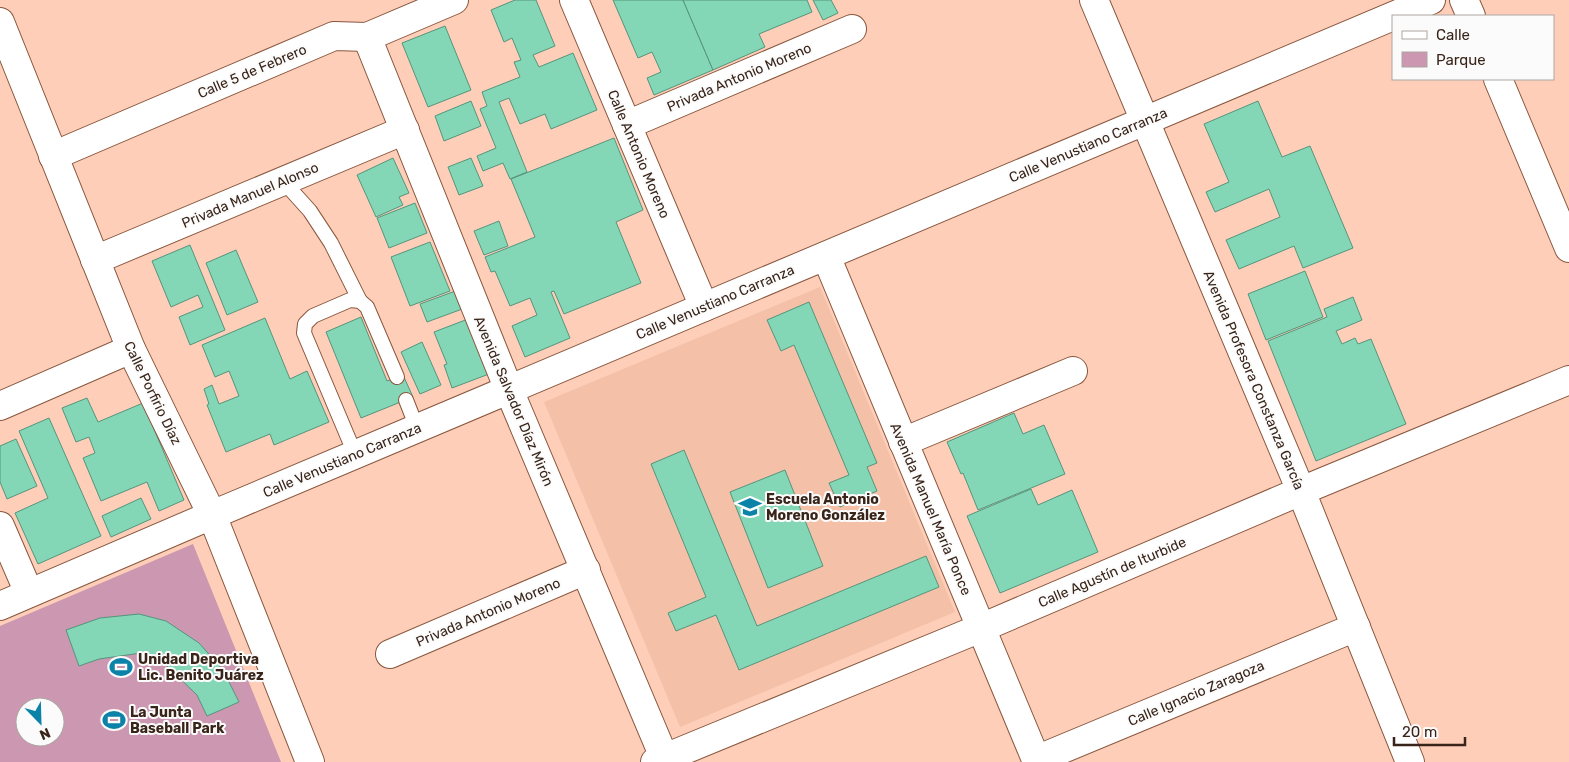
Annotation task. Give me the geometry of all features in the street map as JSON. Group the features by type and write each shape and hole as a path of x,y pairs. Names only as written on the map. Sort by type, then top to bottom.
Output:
{"street":[{"name":"Calle 5 de Febrero","path":"53,156 334,36 367,37 454,0"},
{"name":"Calle Antonio Moreno","path":"574,0 704,307"},
{"name":"Avenida Profesora Constanza García","path":"1094,0 1301,491 1410,762"},
{"name":"Calle Venustiano Carranza","path":"1396,15 1431,0"},
{"path":"1464,0 1471,15"},
{"name":"Calle Venustiano Carranza","path":"0,606 212,514 1392,17"},
{"name":"Calle Porfirio Díaz","path":"0,22 6,60 53,156 131,349 212,514 310,762"},
{"name":"Privada Antonio Moreno","path":"627,125 852,29"},
{"name":"Avenida Salvador Díaz Mirón","path":"367,37 509,390 586,570 661,761"},
{"path":"1498,80 1569,248"},
{"name":"Privada Manuel Alonso","path":"95,260 405,130"},
{"name":"Avenida Manuel María Ponce","path":"826,256 1037,761"},
{"path":"0,406 131,349"},
{"path":"903,442 1073,371"},
{"name":"Calle Agustín de Iturbide","path":"661,761 1569,380"},
{"path":"0,526 28,594"},
{"name":"Privada Antonio Moreno","path":"390,654 586,570"},
{"name":"Calle Ignacio Zaragoza","path":"1037,761 1356,627"}],"lane":[{"path":"283,181 310,211 331,243 360,300 367,306 397,378"},
{"path":"356,454 304,333 305,324 313,316 350,300 360,300"},
{"path":"406,400 417,428"}],"shaded area":[{"name":"Escuela Antonio Moreno González","path":"820,287 955,612 680,727 544,402"}],"green space":[{"name":"Unidad Deportiva Lic. Benito Juárez","path":"193,544 281,762 0,762 0,626"}],"building":[{"path":"515,0 536,0 555,46 533,55 539,67 573,53 597,110 551,129 545,114 520,124 509,98 499,102 527,172 510,179 503,163 483,171 477,156 496,148 480,109 487,106 482,92 520,77 514,62 521,60 512,38 504,42 491,10"},
{"path":"613,0 683,0 713,70 654,95 647,78 661,72 652,52 638,58"},
{"path":"683,0 807,0 812,12 759,34 765,47 713,70"},
{"path":"813,0 831,0 838,13 823,20"},
{"path":"445,26 471,90 428,107 402,43"},
{"path":"471,101 481,126 444,141 435,116"},
{"path":"1258,101 1282,157 1310,146 1353,248 1303,268 1294,246 1239,269 1226,240 1280,217 1269,189 1215,212 1206,192 1229,182 1204,124"},
{"path":"614,138 643,210 616,222 641,283 564,314 554,291 551,292 570,338 525,357 512,326 537,315 530,298 510,306 495,271 491,272 485,257 535,237 511,179"},
{"path":"393,158 409,193 399,197 403,205 376,217 357,175"},
{"path":"471,158 483,186 459,195 448,167"},
{"path":"415,203 427,233 389,248 377,218"},
{"path":"499,221 508,246 484,255 474,231"},
{"path":"430,242 450,291 410,306 391,257"},
{"path":"190,245 225,330 190,345 179,317 203,307 198,295 171,307 152,261"},
{"path":"236,250 258,302 227,315 206,263"},
{"path":"1305,271 1323,317 1266,340 1248,294"},
{"path":"458,290 465,308 427,322 420,304"},
{"path":"1353,297 1362,320 1336,331 1342,344 1355,338 1358,344 1371,339 1406,424 1316,461 1268,341 1327,317 1324,309"},
{"path":"809,302 877,463 867,467 877,491 840,507 829,483 849,475 794,345 781,351 767,320"},
{"path":"361,317 387,381 403,375 413,397 361,418 326,332"},
{"path":"265,318 290,379 307,371 329,422 274,445 270,434 226,452 207,405 209,404 204,389 212,385 219,404 239,396 229,371 215,377 202,345"},
{"path":"468,319 489,374 452,388 444,365 447,364 434,332"},
{"path":"422,342 441,385 420,394 401,352"},
{"path":"87,398 98,422 143,403 184,500 159,511 147,482 101,501 83,458 95,453 89,437 76,442 62,408"},
{"path":"1014,413 1023,434 1044,425 1065,474 978,510 963,473 961,474 947,442"},
{"path":"49,418 101,536 38,564 15,513 48,498 19,431"},
{"path":"16,439 37,486 7,499 0,482 0,446"},
{"path":"684,450 757,626 926,556 939,587 739,670 716,615 676,631 668,613 706,597 651,464"},
{"path":"785,470 823,566 768,588 730,492"},
{"path":"1031,489 1038,505 1072,490 1098,552 1000,593 967,516"},
{"path":"141,498 151,519 111,537 102,516"},
{"path":"139,614 166,621 199,643 223,670 239,702 207,716 197,695 163,662 141,653 99,659 79,666 66,630 100,618"}],"place":[{"name":"Escuela Antonio Moreno González","path":"750,507"},
{"name":"Unidad Deportiva Lic. Benito Juárez","path":"121,667"},
{"name":"La Junta Baseball Park","path":"114,720"}]}
